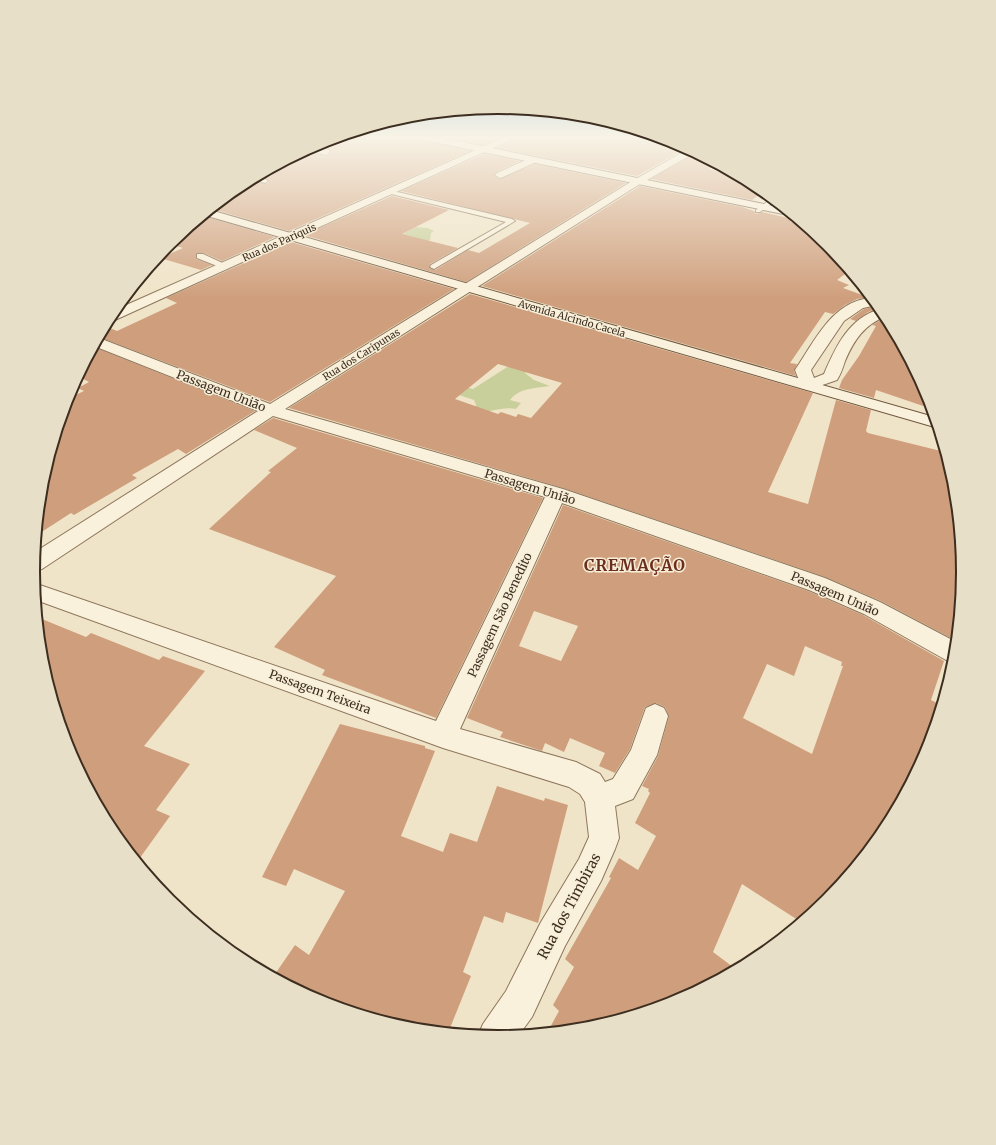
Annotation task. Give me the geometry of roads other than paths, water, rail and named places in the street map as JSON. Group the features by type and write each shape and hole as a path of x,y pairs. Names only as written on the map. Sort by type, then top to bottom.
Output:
{"street":[{"name":"Rua dos Pariquis","path":"122,312 393,190"},
{"name":"Rua dos Caripunas","path":"40,558 271,410 625,190"},
{"path":"677,190 761,209 779,211"},
{"name":"Avenida Alcindo Cacela","path":"212,214 931,421"},
{"path":"868,303 855,307 839,317 835,322 803,370 808,386 831,377 843,348 857,326 876,315"},
{"name":"Passagem União","path":"101,344 271,410 556,494 816,584 872,608 949,650"},
{"name":"Passagem São Benedito","path":"443,736 556,494"},
{"name":"Passagem Teixeira","path":"41,593 443,736 576,776 590,784 599,798"},
{"path":"599,798 623,789 643,755 655,716"},
{"name":"Rua dos Timbiras","path":"501,1030 519,1004 553,934 590,870 604,838 599,798"}],"lane":[{"path":"389,192 512,221 434,267"},
{"path":"761,209 769,203"},
{"path":"200,256 225,266"}],"district":[{"name":"CREMAÇÃO","path":"635,565"}]}
